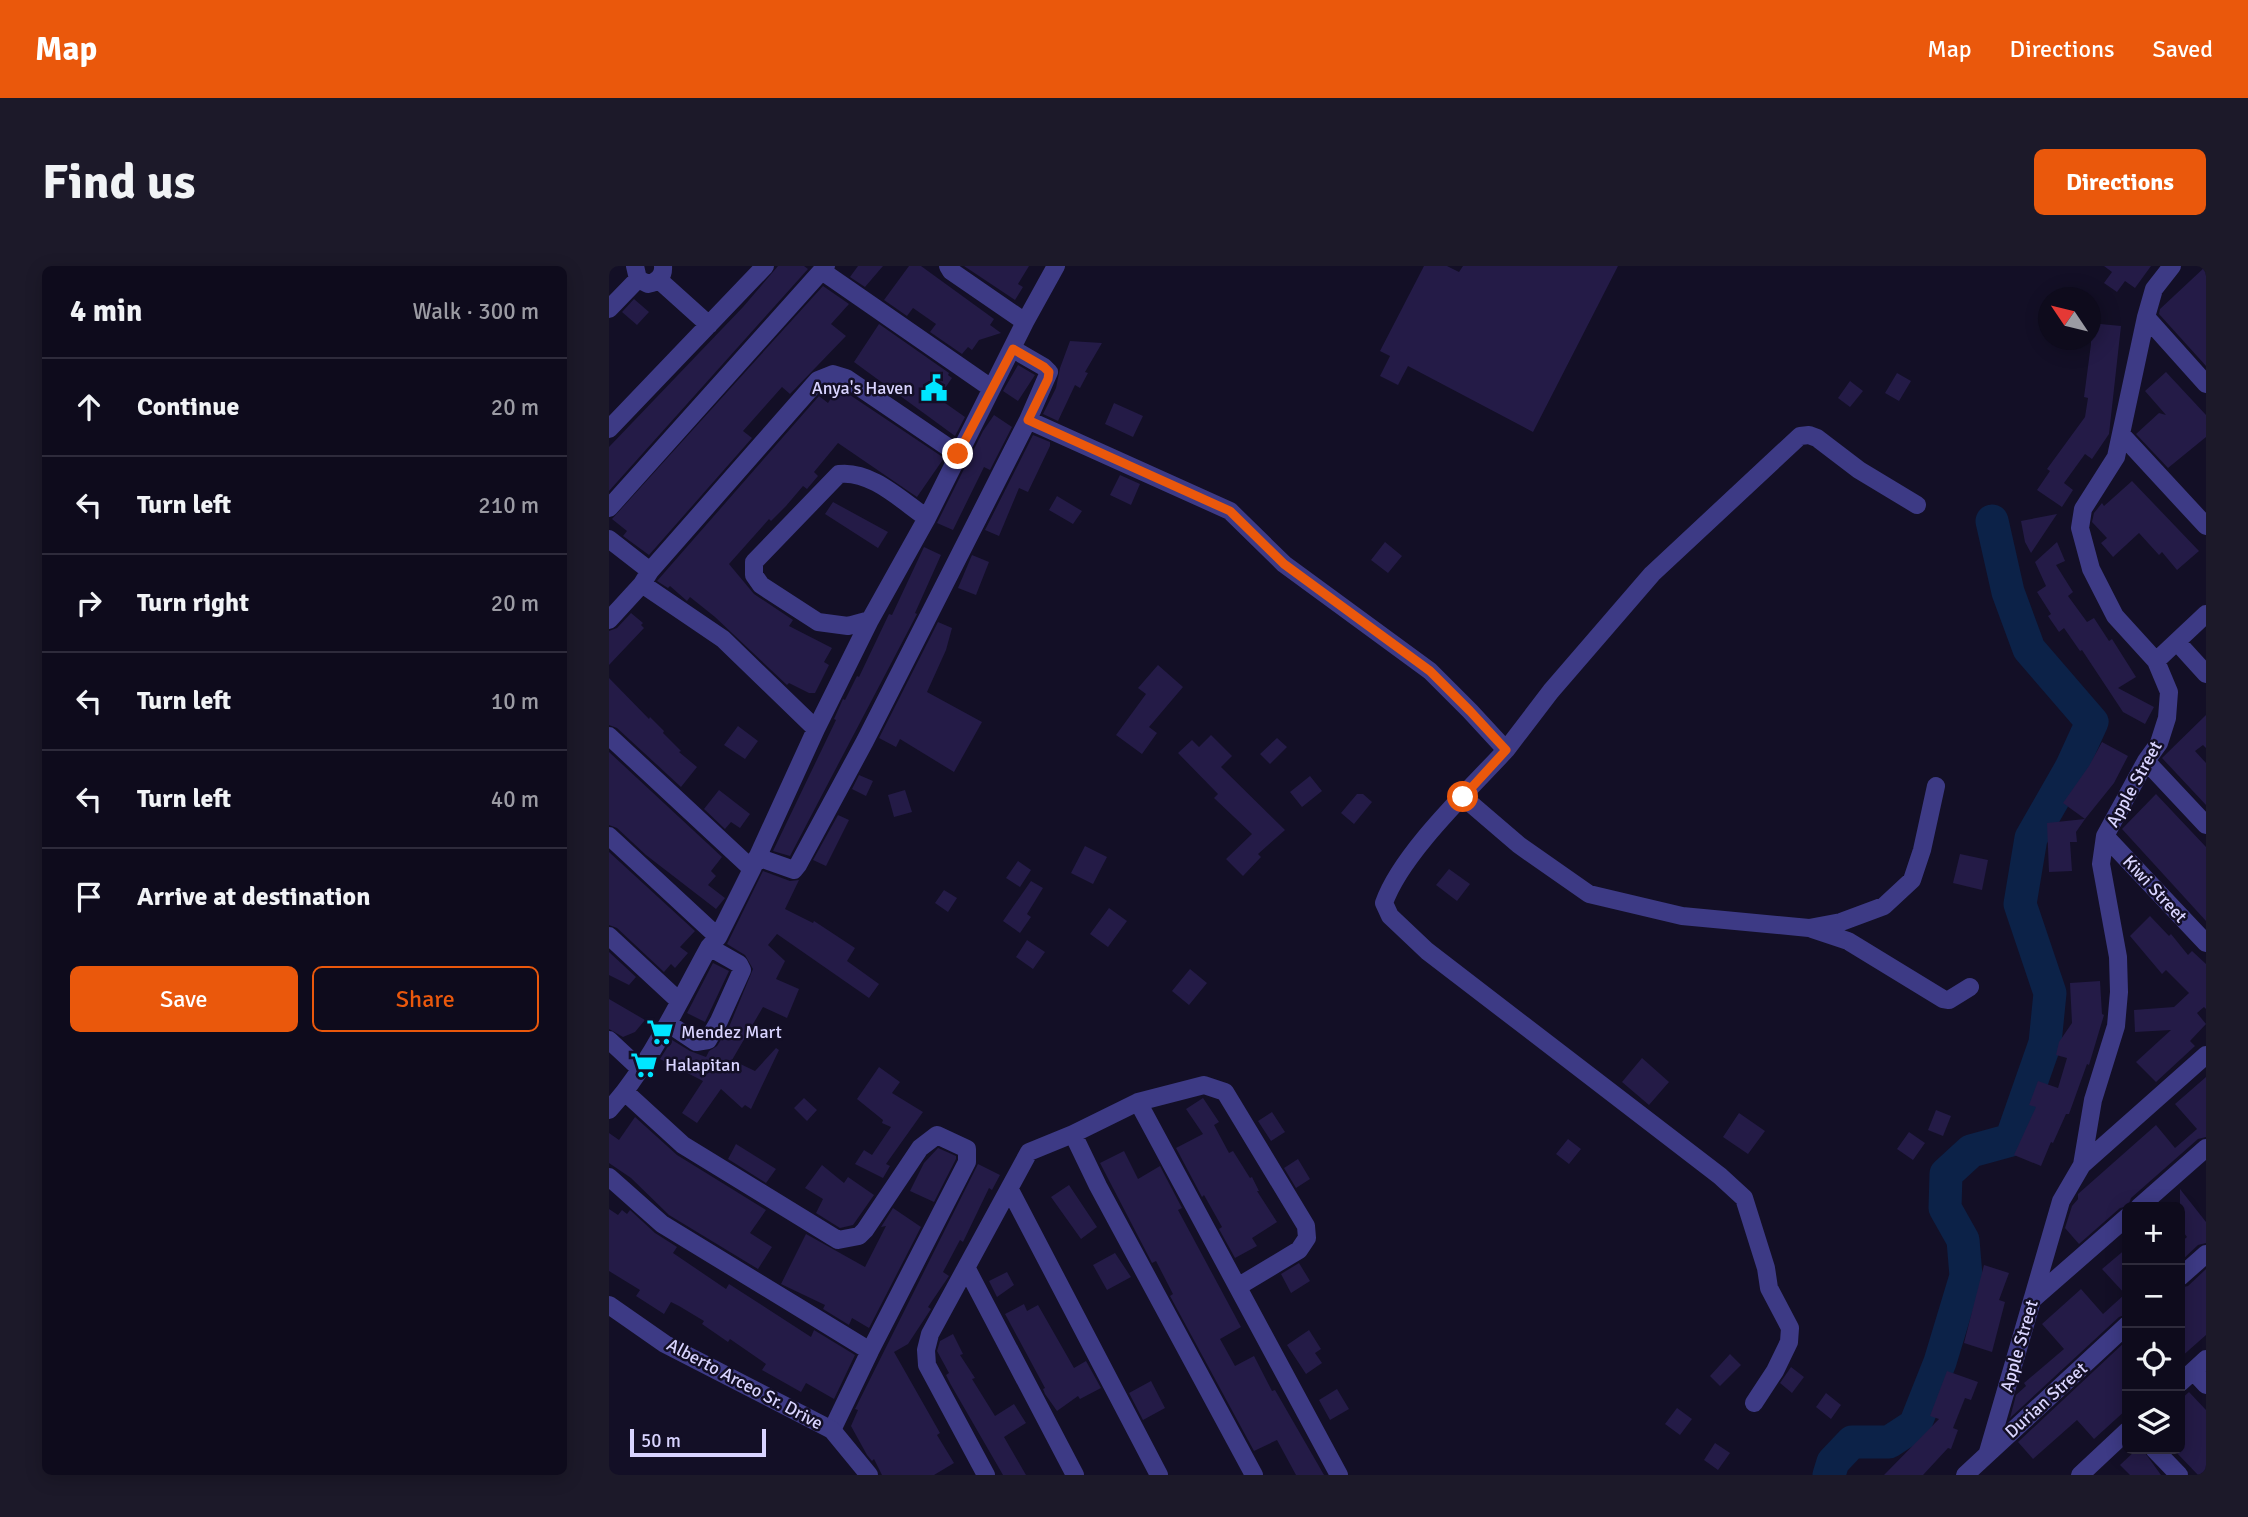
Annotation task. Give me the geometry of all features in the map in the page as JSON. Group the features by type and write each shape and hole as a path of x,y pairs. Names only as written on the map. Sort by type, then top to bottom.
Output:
{"street":[{"path":"609,429 765,266"},
{"path":"947,266 1025,322"},
{"path":"609,1110 625,1092 669,1024 755,863 816,729 870,620 927,518 991,388 1056,266"},
{"name":"Apple Street","path":"1987,1452 2061,1201 2082,1165 2093,1100 2116,1026 2118,957 2101,864 2105,836 2146,761 2159,743 2167,718 2169,692 2156,661 2115,616 2091,569 2080,528 2083,509 2116,457 2154,289 2172,266"},
{"path":"609,508 824,269 991,388"},
{"path":"609,309 636,272 648,284 661,273 709,325"},
{"path":"2146,317 2206,384"},
{"path":"609,736 755,863 794,870 865,741 1048,379 1049,372 1044,367 1013,349"},
{"path":"609,620 818,380 833,374 846,378 958,454"},
{"path":"1028,420 1230,511 1284,564 1430,671 1506,750"},
{"path":"2121,434 2206,526"},
{"path":"1754,1404 1789,1342 1790,1328 1769,1288 1766,1268 1744,1198 1427,951 1390,916 1384,903 1391,884 1432,831 1506,750 1551,691 1651,574 1800,436 1817,438 1859,470 1917,505"},
{"path":"870,620 848,626 818,622 761,585 754,575 754,562 839,474 851,473 866,478 927,518"},
{"path":"609,539 646,577 723,639 816,729"},
{"path":"2156,661 2206,614"},
{"path":"2177,642 2206,674"},
{"path":"2146,761 2206,825"},
{"path":"1809,928 1841,922 1884,906 1912,880 1922,850 1936,786"},
{"path":"1463,797 1519,845 1589,894 1682,916 1809,928 1848,941 1943,999 1949,1000 1970,987"},
{"path":"609,836 713,942 739,964 741,970 708,1040 696,1042 669,1024"},
{"name":"Kiwi Street","path":"2105,836 2206,943"},
{"path":"609,936 679,1002"},
{"path":"609,1040 639,1068"},
{"path":"2082,1165 2206,1055"},
{"path":"986,1475 927,1365 926,1358 930,1334 1029,1152 1138,1102 1204,1085 1226,1092 1306,1226 1307,1238 1299,1250 1239,1286"},
{"path":"625,1092 683,1145 838,1240 859,1236 865,1230 920,1148 937,1135 967,1149 967,1162 832,1430"},
{"path":"1138,1102 1339,1475"},
{"path":"1073,1134 1098,1186 1254,1475"},
{"path":"2145,1202 2206,1148"},
{"path":"609,1177 663,1224 870,1351"},
{"path":"1010,1190 1159,1475"},
{"path":"2032,1301 2122,1221"},
{"path":"2185,1273 2206,1254"},
{"path":"967,1269 1075,1475"},
{"name":"Alberto Arceo Sr. Drive","path":"609,1306 665,1344 832,1430 869,1475"},
{"name":"Durian Street","path":"1965,1475 2124,1328"},
{"path":"2193,1371 2206,1385"},
{"path":"2080,1475 2122,1437"},
{"path":"2159,1454 2179,1475"}],"building":[{"path":"778,266 804,266 808,269 609,491 609,447 743,307"},
{"path":"858,266 883,266 865,287 850,277"},
{"path":"909,266 921,266 994,319 990,325 1001,333 979,340 972,350 968,347 962,354 930,332 936,324 913,308 907,316 884,300"},
{"path":"964,266 1029,266 1018,284 1023,287 1015,300"},
{"path":"1424,266 1447,266 1459,272 1463,266 1618,266 1533,432 1408,366 1398,385 1380,376 1390,356 1380,351"},
{"path":"2104,266 2151,266 2135,288 2125,281 2117,292 2104,283 2112,272"},
{"path":"2206,266 2206,366 2159,314 2160,309"},
{"path":"823,286 849,304 831,324 846,336 790,394 782,387 743,431 752,438 649,555 623,536 627,531 612,519"},
{"path":"634,299 649,312 637,325 622,312"},
{"path":"879,324 949,373 952,378 938,398 965,417 955,436 854,362"},
{"path":"2101,324 2121,326 2109,434 2092,459 2085,454 2064,483 2073,490 2062,507 2037,490 2050,471 2047,469 2085,417 2088,398 2084,397 2090,350 2101,350"},
{"path":"1070,341 1102,343 1085,372 1088,373 1080,388 1075,385 1058,421 1043,414 1056,388"},
{"path":"1018,365 1035,375 1018,401 1003,391"},
{"path":"2166,372 2206,415 2206,437 2168,468 2136,434 2159,413 2166,415 2145,391"},
{"path":"1897,373 1911,381 1899,401 1885,393"},
{"path":"1850,381 1863,391 1850,407 1838,398"},
{"path":"838,387 944,458 917,497 838,443 814,472 818,476 807,489 803,486 729,564 754,594 793,620 789,626 832,648 824,662 829,665 815,693 809,693 789,683 787,685 690,597 687,601 670,586 668,588 657,581 819,396 828,403"},
{"path":"1114,403 1143,416 1133,437 1105,424"},
{"path":"994,415 1012,427 990,470 984,467 953,530 937,523 983,431"},
{"path":"1033,435 1050,442 1050,446 1028,492 1019,488 999,536 985,530"},
{"path":"1120,475 1140,484 1131,505 1110,495"},
{"path":"2132,481 2199,551 2177,570 2162,552 2159,555 2139,533 2113,557 2101,543 2107,538 2092,522 2094,513 2102,503 2104,506"},
{"path":"1057,496 1082,511 1073,524 1049,510"},
{"path":"833,502 888,532 878,548 825,514"},
{"path":"2057,514 2031,553 2025,542 2021,521"},
{"path":"1385,542 1402,556 1388,573 1371,560"},
{"path":"2057,542 2065,561 2056,565 2073,592 2068,596 2087,622 2094,618 2109,641 2112,639 2136,677 2118,688 2154,707 2145,724 2123,712 2082,650 2080,651 2064,628 2059,632 2048,616 2051,614 2037,592 2046,586 2035,562"},
{"path":"924,547 941,555 915,613 917,614 790,856 773,851 836,720 834,719 843,699 845,700 857,676 859,677"},
{"path":"972,555 989,562 976,595 958,588"},
{"path":"631,613 643,623 641,625 644,628 609,665 609,631 617,628"},
{"path":"938,622 952,628 946,650 927,692 982,722 954,772 900,739 896,747 879,738"},
{"path":"1158,665 1183,687 1149,727 1157,733 1142,754 1116,735 1146,694 1138,688"},
{"path":"609,678 664,731 681,751 679,752 697,767 681,787 617,728 609,725"},
{"path":"2206,715 2206,748 2203,745 2195,751 2206,763 2206,805 2162,758"},
{"path":"738,726 758,741 745,759 724,745"},
{"path":"1211,735 1232,756 1221,767 1285,830 1258,854 1261,857 1243,876 1226,859 1252,834 1214,798 1218,794 1178,753 1192,740 1199,747"},
{"path":"1277,738 1287,747 1270,764 1260,754"},
{"path":"2102,742 2128,756 2114,783 2085,819 2063,803"},
{"path":"609,752 722,857 711,871 716,876 708,885 725,898 716,909 646,855 617,828 609,825"},
{"path":"859,775 873,781 866,796 852,789"},
{"path":"1310,776 1322,791 1302,807 1290,792"},
{"path":"719,790 750,814 740,828 731,822 725,829 704,809"},
{"path":"905,790 912,812 894,817 888,795"},
{"path":"1357,794 1363,794 1372,802 1354,824 1341,813"},
{"path":"2156,794 2206,847 2206,921 2122,829"},
{"path":"838,815 849,820 826,866 813,860"},
{"path":"2085,819 2076,832 2077,842 2070,842 2072,871 2049,872 2047,823"},
{"path":"1085,846 1107,857 1093,884 1071,873"},
{"path":"609,852 695,931 680,947 688,953 675,968 671,964 664,972 617,928 609,925"},
{"path":"1960,854 1988,860 1982,890 1953,883"},
{"path":"1018,861 1031,870 1020,887 1006,878"},
{"path":"1449,869 1470,884 1457,901 1436,885"},
{"path":"763,871 790,881 799,880 785,909 813,923 814,921 855,948 847,961 879,984 869,998 777,934 768,945 785,961 776,979 799,989 787,1018 763,1007 732,1060 755,1071 776,1048 779,1050 751,1109 745,1105 742,1108 721,1089 697,1123 682,1113 703,1081 660,1059 672,1040 706,1057 729,1027 753,969 745,955 727,944"},
{"path":"1031,881 1043,888 1027,914 1031,917 1020,933 1003,921"},
{"path":"944,890 957,898 948,912 935,903"},
{"path":"1109,908 1127,921 1108,947 1090,934"},
{"path":"2150,916 2169,936 2171,934 2188,955 2192,951 2206,964 2206,1009 2204,1007 2197,1013 2206,1024 2190,1041 2195,1046 2156,1082 2136,1062 2171,1030 2135,1032 2134,1010 2174,1007 2189,993 2166,970 2162,974 2130,936"},
{"path":"1027,940 1045,952 1033,969 1016,957"},
{"path":"609,952 636,977 629,985 609,975"},
{"path":"713,963 729,971 705,1022 687,1013"},
{"path":"1190,969 1207,983 1189,1005 1172,991"},
{"path":"2100,981 2104,1015 2089,1065 2087,1064 2069,1114 2066,1114 2041,1166 2014,1155 2036,1107 2029,1105 2038,1081 2058,1088 2067,1058 2056,1055 2059,1042 2072,1023 2070,983"},
{"path":"609,999 645,1020 635,1032 623,1037 609,1029"},
{"path":"1642,1058 1669,1082 1649,1105 1622,1082"},
{"path":"879,1067 900,1082 892,1093 923,1112 886,1164 890,1166 883,1178 855,1164 864,1150 872,1155 891,1127 882,1123 883,1120 857,1099"},
{"path":"2206,1077 2206,1137 2198,1139 2130,1202 2122,1202 2122,1208 2079,1244 2065,1228 2078,1194 2156,1125 2175,1148 2197,1129 2175,1104"},
{"path":"804,1098 817,1110 807,1121 794,1108"},
{"path":"1203,1098 1219,1122 1214,1125 1229,1153 1233,1151 1250,1178 1252,1177 1257,1191 1277,1222 1252,1238 1257,1246 1235,1258 1219,1229 1222,1227 1204,1195 1202,1197 1176,1148 1203,1134 1186,1109"},
{"path":"1936,1110 1951,1116 1943,1136 1928,1130"},
{"path":"1272,1112 1285,1132 1271,1141 1258,1121"},
{"path":"1739,1113 1765,1131 1748,1154 1723,1137"},
{"path":"635,1117 677,1155 766,1210 750,1233 772,1247 758,1269 669,1215 631,1178 609,1163 609,1133 619,1140"},
{"path":"1909,1132 1925,1143 1913,1160 1897,1149"},
{"path":"1568,1139 1581,1149 1569,1164 1556,1154"},
{"path":"736,1144 776,1169 766,1183 728,1159"},
{"path":"938,1148 956,1156 956,1159 934,1202 910,1191 924,1163"},
{"path":"1124,1151 1138,1179 1160,1166 1182,1208 1178,1210 1241,1327 1220,1339 1235,1366 1254,1356 1272,1391 1275,1390 1324,1475 1296,1475 1277,1440 1254,1451 1170,1296 1173,1294 1156,1261 1152,1263 1100,1163"},
{"path":"1298,1159 1310,1179 1296,1188 1284,1168"},
{"path":"978,1164 1000,1175 992,1190 989,1188 963,1242 960,1240 943,1272 949,1276 928,1307 931,1309 908,1344 894,1352 954,1463 934,1475 882,1475 851,1426 858,1410 855,1409"},
{"path":"822,1165 844,1183 848,1177 874,1195 853,1225 840,1228 816,1213 823,1199 805,1188"},
{"path":"1069,1185 1097,1227 1081,1239 1051,1197"},
{"path":"2180,1189 2206,1222 2206,1243 2198,1245 2185,1257 2185,1202 2180,1202"},
{"path":"893,1208 921,1227 869,1328 852,1318 849,1325 823,1309 825,1305 781,1284 806,1234 865,1267 886,1226 881,1227"},
{"path":"609,1209 618,1215 622,1210 627,1214 630,1210 655,1233 677,1247 673,1253 726,1289 729,1284 811,1337 814,1330 855,1355 834,1399 806,1383 801,1392 762,1370 766,1364 730,1339 728,1342 702,1324 704,1321 679,1306 671,1302 664,1314 636,1296 640,1290 609,1271"},
{"path":"2122,1252 2122,1291 2102,1269"},
{"path":"1115,1253 1131,1277 1107,1290 1093,1265"},
{"path":"1299,1263 1310,1281 1291,1293 1281,1274"},
{"path":"1984,1265 2009,1273 1999,1300 2005,1302 1992,1352 1964,1343"},
{"path":"2206,1269 2206,1335 2185,1354 2185,1287"},
{"path":"1007,1272 1014,1285 997,1297 989,1281"},
{"path":"2081,1289 2103,1314 2122,1297 2122,1316 2010,1418 2016,1395 2026,1386 2024,1383 2064,1349 2042,1324"},
{"path":"1024,1304 1027,1311 1038,1305 1074,1368 1086,1361 1101,1388 1080,1399 1078,1396 1057,1411 1045,1394 1045,1388 1005,1314"},
{"path":"1309,1330 1321,1349 1315,1353 1322,1363 1306,1374 1287,1345"},
{"path":"953,1334 963,1354 960,1355 975,1378 972,1379 995,1416 1014,1404 1026,1423 1004,1437 1026,1475 1003,1475 951,1385 946,1375 949,1373 937,1351 940,1341"},
{"path":"2122,1345 2122,1414 2094,1439 2077,1420 2033,1459 2018,1442"},
{"path":"1730,1354 1741,1365 1720,1386 1710,1376"},
{"path":"1791,1367 1804,1377 1792,1393 1780,1383"},
{"path":"1947,1371 1978,1382 1971,1400 1965,1398 1953,1428 1958,1430 1951,1449 1948,1448 1923,1475 1884,1475 1939,1419 1930,1416"},
{"path":"1151,1381 1165,1408 1143,1420 1129,1393"},
{"path":"1337,1389 1349,1409 1330,1420 1319,1400"},
{"path":"2189,1392 2206,1410 2206,1475 2198,1475 2178,1454 2185,1454 2185,1396"},
{"path":"1826,1393 1841,1405 1831,1419 1816,1407"},
{"path":"1677,1408 1692,1419 1680,1435 1665,1424"},
{"path":"1715,1443 1730,1453 1718,1470 1704,1460"},
{"path":"2132,1454 2146,1454 2161,1475 2130,1475 2120,1465"}],"waterway":[{"path":"1829,1475 1833,1462 1852,1442 1889,1442 1915,1425 1940,1362 1966,1276 1963,1240 1945,1208 1946,1174 1971,1151 2011,1140 2045,1043 2050,993 2020,904 2031,838 2071,768 2092,722 2029,649 2008,592 1992,521"}],"place":[{"name":"Anya's Haven","path":"934,388"},
{"name":"Mendez Mart","path":"660,1032"},
{"name":"Halapitan","path":"644,1065"}],"route":[{"path":"958,454 1013,349 1044,367 1049,372 1048,379 1028,420 1230,511 1284,564 1430,671 1470,711 1506,750 1463,797"}]}
